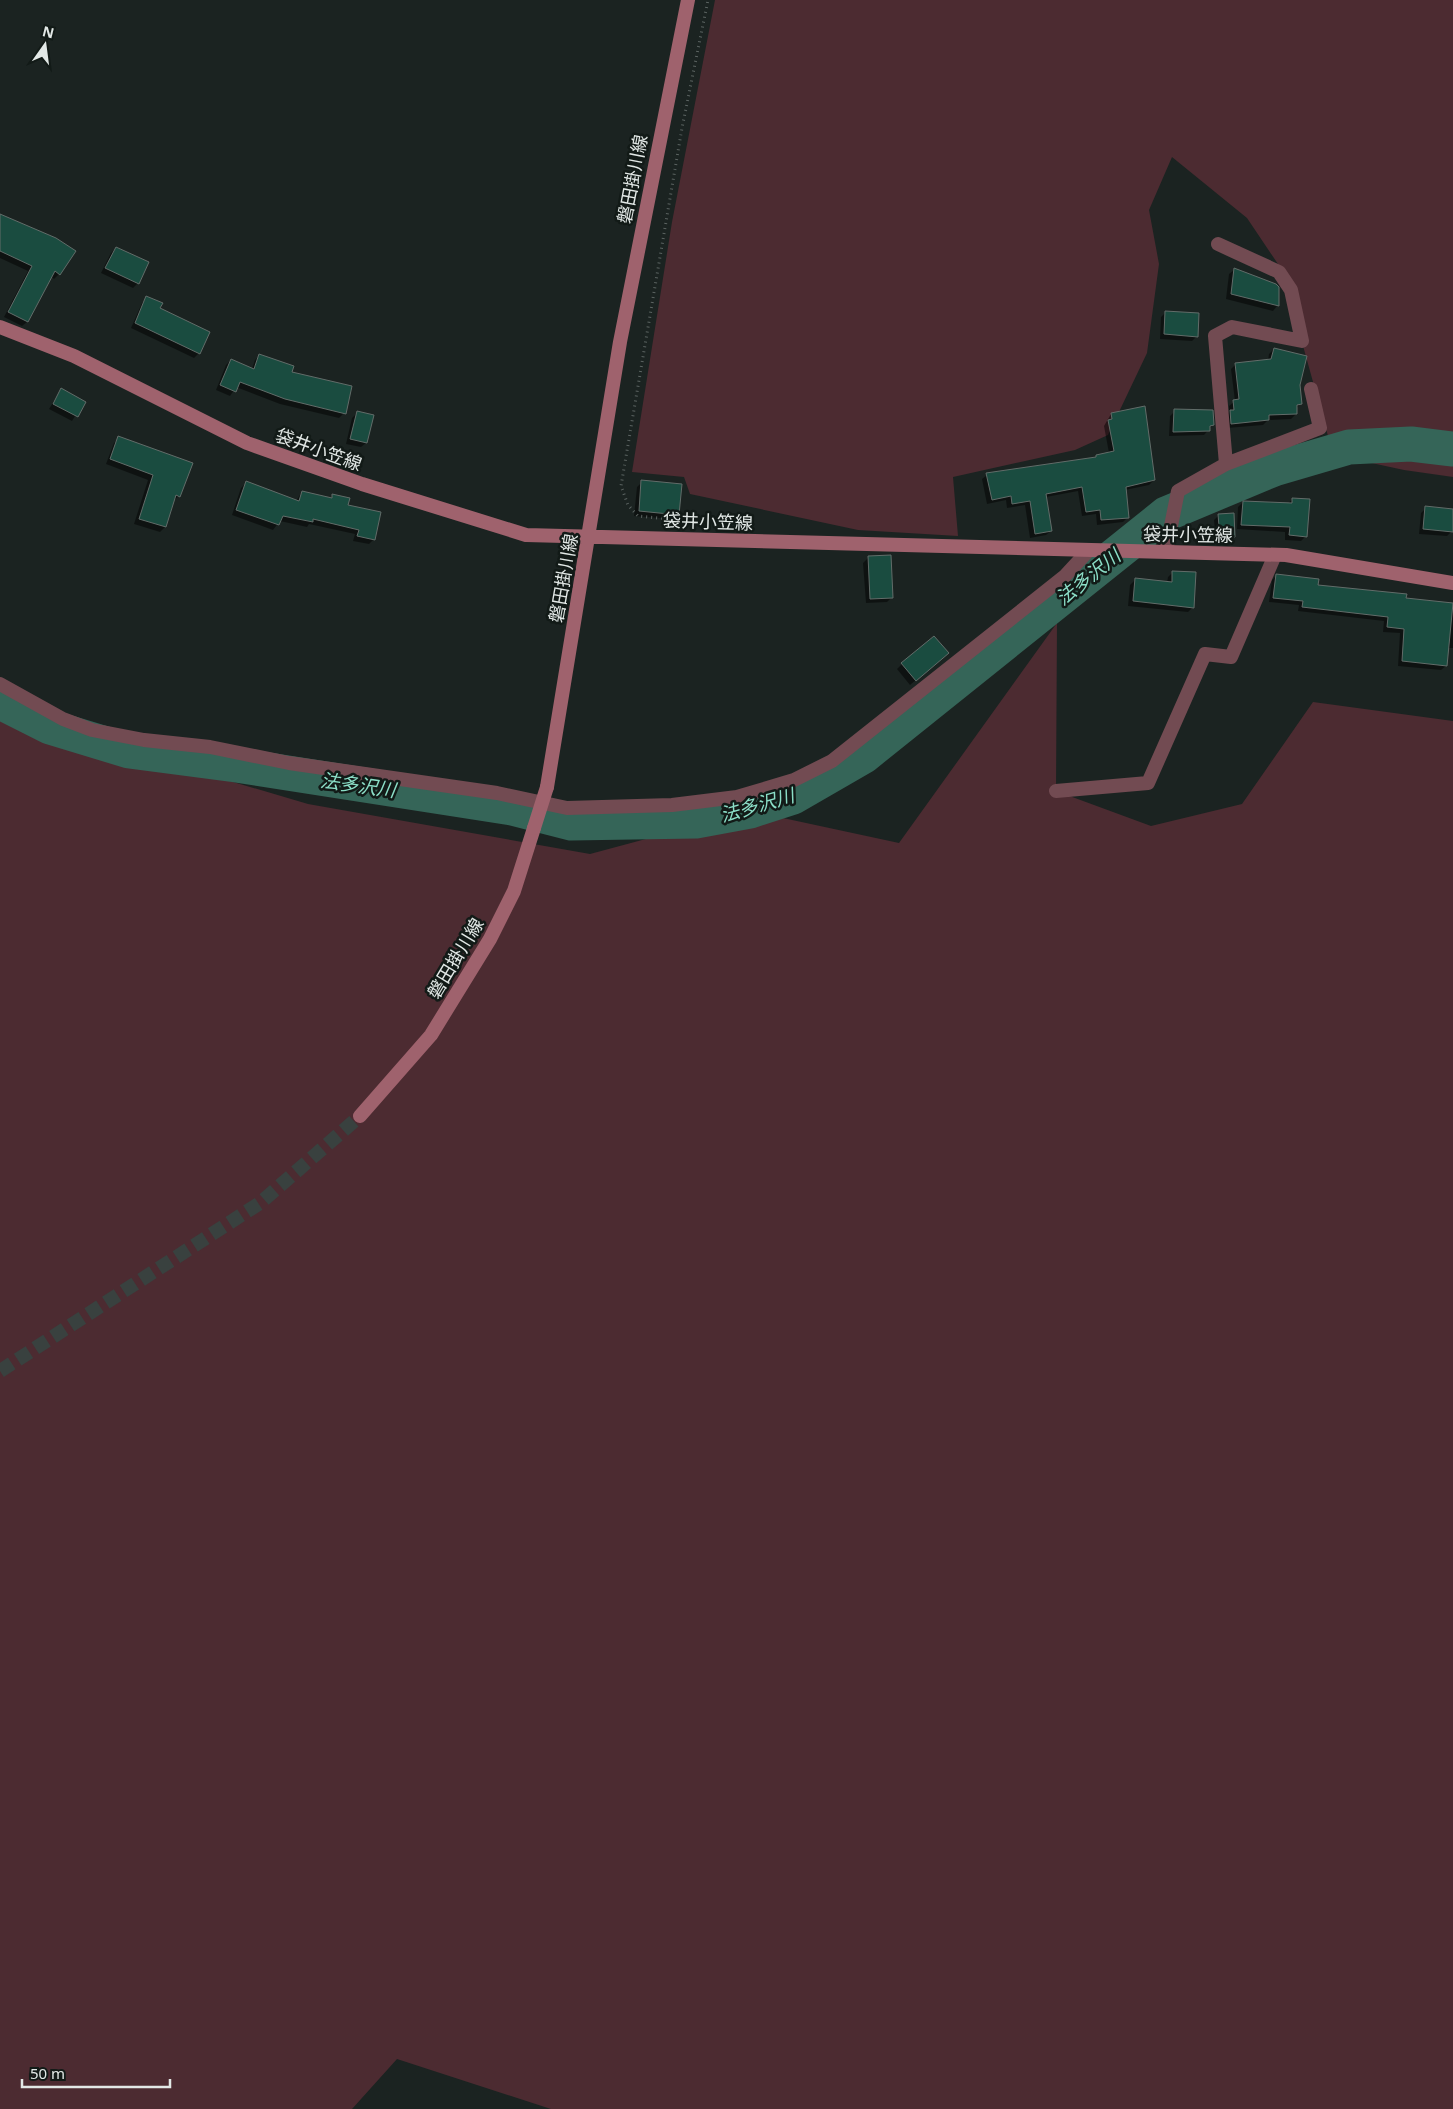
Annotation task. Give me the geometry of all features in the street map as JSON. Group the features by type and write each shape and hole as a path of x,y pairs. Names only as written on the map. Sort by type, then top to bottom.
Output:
{"main road":[{"name":"磐田掛川線","path":"360,1116 431,1035 490,938 514,891 547,787 590,537 620,342 688,0"},
{"name":"袋井小笠線","path":"0,327 74,356 256,446 362,484 526,535 1275,555 1453,583"}],"street":[{"path":"1218,244 1279,272 1291,290 1302,340 1232,327 1214,336 1226,464"},
{"path":"1166,551 1178,491 1226,464 1320,428 1311,390"},
{"path":"0,684 63,719 92,730 144,740 210,747 289,763 497,793 567,808 672,805 737,797 794,780 832,761 1065,576 1088,551"},
{"path":"1056,791 1148,783 1205,654 1231,657 1275,555"},
{"path":"0,673 15,692"}],"path":[{"path":"686,521 649,519 638,516 628,505 621,486 682,128 708,0"}],"shaded area":[{"path":"715,0 1453,0 1453,477 1404,470 1339,456 1328,436 1282,270 1247,218 1172,157 1149,210 1159,264 1147,353 1108,435 1075,450 953,477 958,536 858,530 690,494 684,477 632,472 672,222"},
{"path":"1057,623 1056,791 1151,826 1242,804 1313,702 1453,721 1453,2109 551,2109 397,2059 352,2109 0,2109 0,687 111,746 308,804 590,854 750,811 899,843"}],"building":[{"path":"0,214 56,238 76,251 60,275 55,271 28,322 8,312 32,266 0,251"},
{"path":"116,247 149,262 139,284 105,268"},
{"path":"1234,268 1276,284 1279,287 1279,306 1231,294"},
{"path":"146,296 163,303 160,308 210,332 200,354 135,323"},
{"path":"1165,311 1199,313 1198,337 1164,334"},
{"path":"1274,348 1307,356 1300,385 1302,404 1297,405 1297,414 1269,415 1269,420 1231,424 1230,410 1234,410 1233,400 1239,399 1235,363 1271,359"},
{"path":"259,354 294,366 292,372 352,386 346,414 285,399 240,382 236,392 220,385 231,359 254,369"},
{"path":"61,388 86,402 78,417 53,404"},
{"path":"1145,406 1155,480 1126,487 1129,518 1101,520 1100,510 1086,512 1082,487 1046,494 1052,531 1035,534 1030,501 1012,504 1011,496 992,500 986,473 1096,457 1096,455 1114,451 1108,420 1112,419 1111,413"},
{"path":"1174,409 1213,410 1214,425 1210,426 1210,431 1173,432"},
{"path":"357,411 374,415 367,443 350,439"},
{"path":"118,436 193,463 180,497 176,495 166,527 139,519 153,475 110,459"},
{"path":"641,480 682,484 679,515 639,511"},
{"path":"246,481 299,501 302,491 332,498 332,494 350,498 348,505 381,512 375,540 357,536 359,530 313,519 313,522 283,516 279,525 236,510"},
{"path":"1292,498 1310,499 1307,537 1289,535 1290,527 1241,525 1243,501 1292,503"},
{"path":"1425,506 1453,509 1453,532 1423,529"},
{"path":"1234,513 1235,537 1220,539 1218,514"},
{"path":"891,555 893,598 870,599 868,556"},
{"path":"1172,571 1196,572 1194,608 1133,601 1135,578 1172,582"},
{"path":"1276,574 1319,579 1318,585 1407,594 1406,598 1453,603 1447,666 1402,661 1404,629 1387,627 1388,617 1302,607 1303,601 1273,598"},
{"path":"934,636 949,653 916,681 901,663"}],"waterway":[{"name":"法多沢川","path":"0,702 50,727 129,751 236,765 512,808 571,823 696,821 750,811 793,797 864,756 1166,514 1274,469 1349,447 1411,444 1453,449"}],"tunnel":[{"path":"0,1371 260,1203 360,1116"}]}
